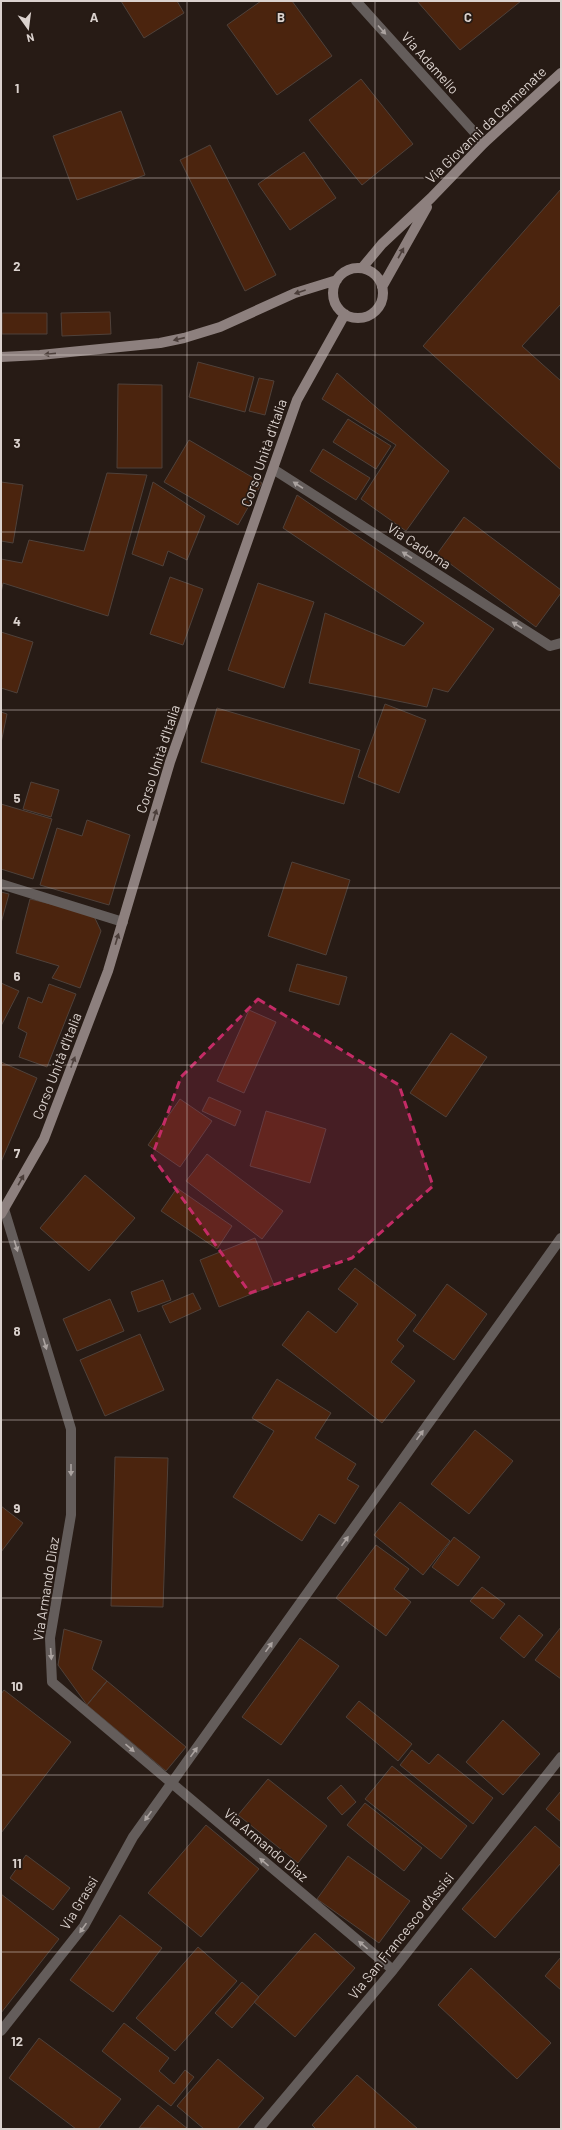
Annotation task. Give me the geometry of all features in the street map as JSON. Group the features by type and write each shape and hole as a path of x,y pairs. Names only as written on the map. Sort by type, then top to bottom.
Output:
{"main road":[{"name":"Via Giovanni da Cermenate","path":"362,268 382,244 431,198 484,143 561,73"},
{"name":"Via Giovanni da Cermenate","path":"382,287 431,198"},
{"path":"362,268 372,272 378,278 382,287 383,296 380,306 372,314 355,318 345,314 338,308 334,299 334,290 337,280 343,273 352,269 362,268"},
{"path":"1,357 40,355 160,343 178,339 220,327 295,293 337,280"},
{"name":"Corso Unità d'Italia","path":"2,1210 44,1139 108,971 170,762 297,400 345,314"}],"street":[{"name":"Via Adamello","path":"356,1 484,143"},
{"name":"Via Cadorna","path":"273,469 550,646 561,643"},
{"path":"1,884 123,922"},
{"name":"Via Armando Diaz","path":"2,1210 72,1429 71,1516 50,1638 52,1682 393,1970"},
{"name":"Via Grassi","path":"1,2031 84,1926 133,1837 561,1238"},
{"name":"Via San Francesco d'Assisi","path":"259,2129 393,1970 561,1757"}],"highlighted area":[{"path":"258,999 399,1085 433,1186 352,1258 250,1293 152,1156 181,1077"}],"building":[{"path":"121,1 177,1 184,13 144,38"},
{"path":"261,1 292,1 332,56 277,95 227,25"},
{"path":"417,1 521,1 460,50"},
{"path":"361,79 413,144 362,185 309,120"},
{"path":"121,111 145,175 77,200 53,136"},
{"path":"210,145 276,275 245,291 180,160"},
{"path":"304,152 336,198 290,230 258,184"},
{"path":"561,189 561,304 522,346 561,381 561,470 423,346"},
{"path":"110,312 111,334 62,336 61,313"},
{"path":"2,313 47,313 47,334 2,334"},
{"path":"198,362 254,377 245,412 189,397"},
{"path":"337,373 449,471 406,531 361,499 396,445 322,399"},
{"path":"259,378 274,381 265,415 249,411"},
{"path":"118,384 162,385 162,468 117,468"},
{"path":"348,419 391,446 376,469 333,442"},
{"path":"189,440 262,483 238,525 164,482"},
{"path":"323,449 370,478 356,500 310,471"},
{"path":"107,473 147,475 108,616 3,583 1,593 1,559 22,563 29,540 84,551"},
{"path":"1,482 23,485 13,543 1,541"},
{"path":"153,482 205,516 187,560 168,551 163,566 132,554"},
{"path":"297,495 494,629 448,692 433,688 427,707 309,683 325,613 404,646 424,623 283,528"},
{"path":"464,517 561,590 561,593 536,627 437,554"},
{"path":"170,577 203,589 183,645 150,634"},
{"path":"258,583 314,602 284,688 228,670"},
{"path":"1,632 33,642 17,693 1,688"},
{"path":"385,704 426,720 399,793 358,777"},
{"path":"217,708 360,750 344,804 201,762"},
{"path":"1,712 7,714 1,743"},
{"path":"31,782 59,790 51,817 23,809"},
{"path":"1,804 52,819 33,879 1,869"},
{"path":"87,820 130,835 109,905 40,885 57,828 82,836"},
{"path":"292,862 350,880 326,955 268,936"},
{"path":"1,892 9,894 1,923"},
{"path":"30,899 93,914 101,931 80,988 52,978 59,966 16,953"},
{"path":"297,964 347,977 339,1005 289,991"},
{"path":"1,983 19,991 1,1026"},
{"path":"49,984 76,994 47,1067 19,1057 27,1033 18,1028 28,997 42,1003"},
{"path":"249,1010 276,1022 244,1093 217,1081"},
{"path":"451,1033 487,1057 446,1117 410,1093"},
{"path":"1,1062 37,1078 1,1162"},
{"path":"209,1097 241,1111 235,1126 202,1111"},
{"path":"180,1099 212,1121 180,1167 148,1145"},
{"path":"266,1111 326,1129 310,1183 250,1166"},
{"path":"207,1154 283,1211 262,1239 186,1181"},
{"path":"85,1175 135,1218 89,1271 40,1228"},
{"path":"177,1188 232,1226 217,1249 161,1211"},
{"path":"255,1238 274,1285 219,1307 200,1260"},
{"path":"355,1268 416,1315 397,1340 404,1346 391,1362 415,1381 382,1423 282,1345 308,1311 336,1333 358,1304 338,1289"},
{"path":"163,1280 171,1300 138,1312 131,1292"},
{"path":"447,1284 487,1314 454,1360 413,1331"},
{"path":"193,1293 201,1309 170,1323 162,1306"},
{"path":"110,1299 124,1331 77,1351 63,1319"},
{"path":"140,1334 164,1390 105,1416 80,1360"},
{"path":"277,1379 331,1413 315,1438 356,1464 347,1479 359,1486 335,1524 319,1514 302,1541 233,1497 274,1431 252,1418"},
{"path":"475,1430 513,1461 469,1514 431,1484"},
{"path":"115,1457 168,1458 163,1607 111,1606"},
{"path":"400,1502 450,1541 423,1575 374,1535"},
{"path":"1,1506 23,1523 1,1552"},
{"path":"454,1537 480,1557 458,1586 432,1567"},
{"path":"376,1545 409,1569 394,1589 411,1602 386,1636 336,1598"},
{"path":"482,1587 505,1604 493,1619 470,1601"},
{"path":"519,1615 543,1635 524,1658 500,1638"},
{"path":"561,1627 561,1679 535,1660"},
{"path":"64,1629 102,1641 92,1669 107,1681 87,1705 58,1665"},
{"path":"300,1638 339,1666 281,1745 242,1717"},
{"path":"107,1681 186,1747 166,1771 87,1705"},
{"path":"4,1690 71,1742 1,1833 1,1694"},
{"path":"359,1701 412,1744 398,1761 346,1717"},
{"path":"503,1720 540,1754 503,1795 466,1762"},
{"path":"412,1750 429,1764 438,1754 493,1798 473,1824 400,1765"},
{"path":"392,1766 467,1826 441,1859 365,1799"},
{"path":"268,1779 327,1826 298,1863 238,1815"},
{"path":"341,1785 356,1802 342,1815 327,1798"},
{"path":"561,1791 561,1822 546,1809"},
{"path":"365,1803 422,1848 404,1871 347,1825"},
{"path":"206,1825 259,1869 201,1937 148,1893"},
{"path":"535,1826 561,1849 561,1863 495,1938 462,1909"},
{"path":"26,1855 70,1888 53,1910 10,1878"},
{"path":"348,1856 410,1901 379,1943 317,1899"},
{"path":"1,1894 59,1939 1,2013"},
{"path":"120,1915 162,1948 113,2012 70,1980"},
{"path":"315,1933 355,1968 295,2037 254,2002"},
{"path":"198,1947 237,1981 175,2051 136,2018"},
{"path":"561,1957 561,1990 545,1976"},
{"path":"471,1968 551,2043 517,2079 438,2005"},
{"path":"242,1982 259,1997 232,2028 215,2013"},
{"path":"124,2023 169,2058 159,2071 174,2084 185,2070 194,2077 171,2106 102,2051"},
{"path":"39,2038 121,2099 98,2129 76,2129 9,2078"},
{"path":"218,2059 264,2098 237,2129 204,2129 177,2106"},
{"path":"357,2075 418,2129 316,2129 312,2125"},
{"path":"158,2105 188,2129 139,2128"}]}
